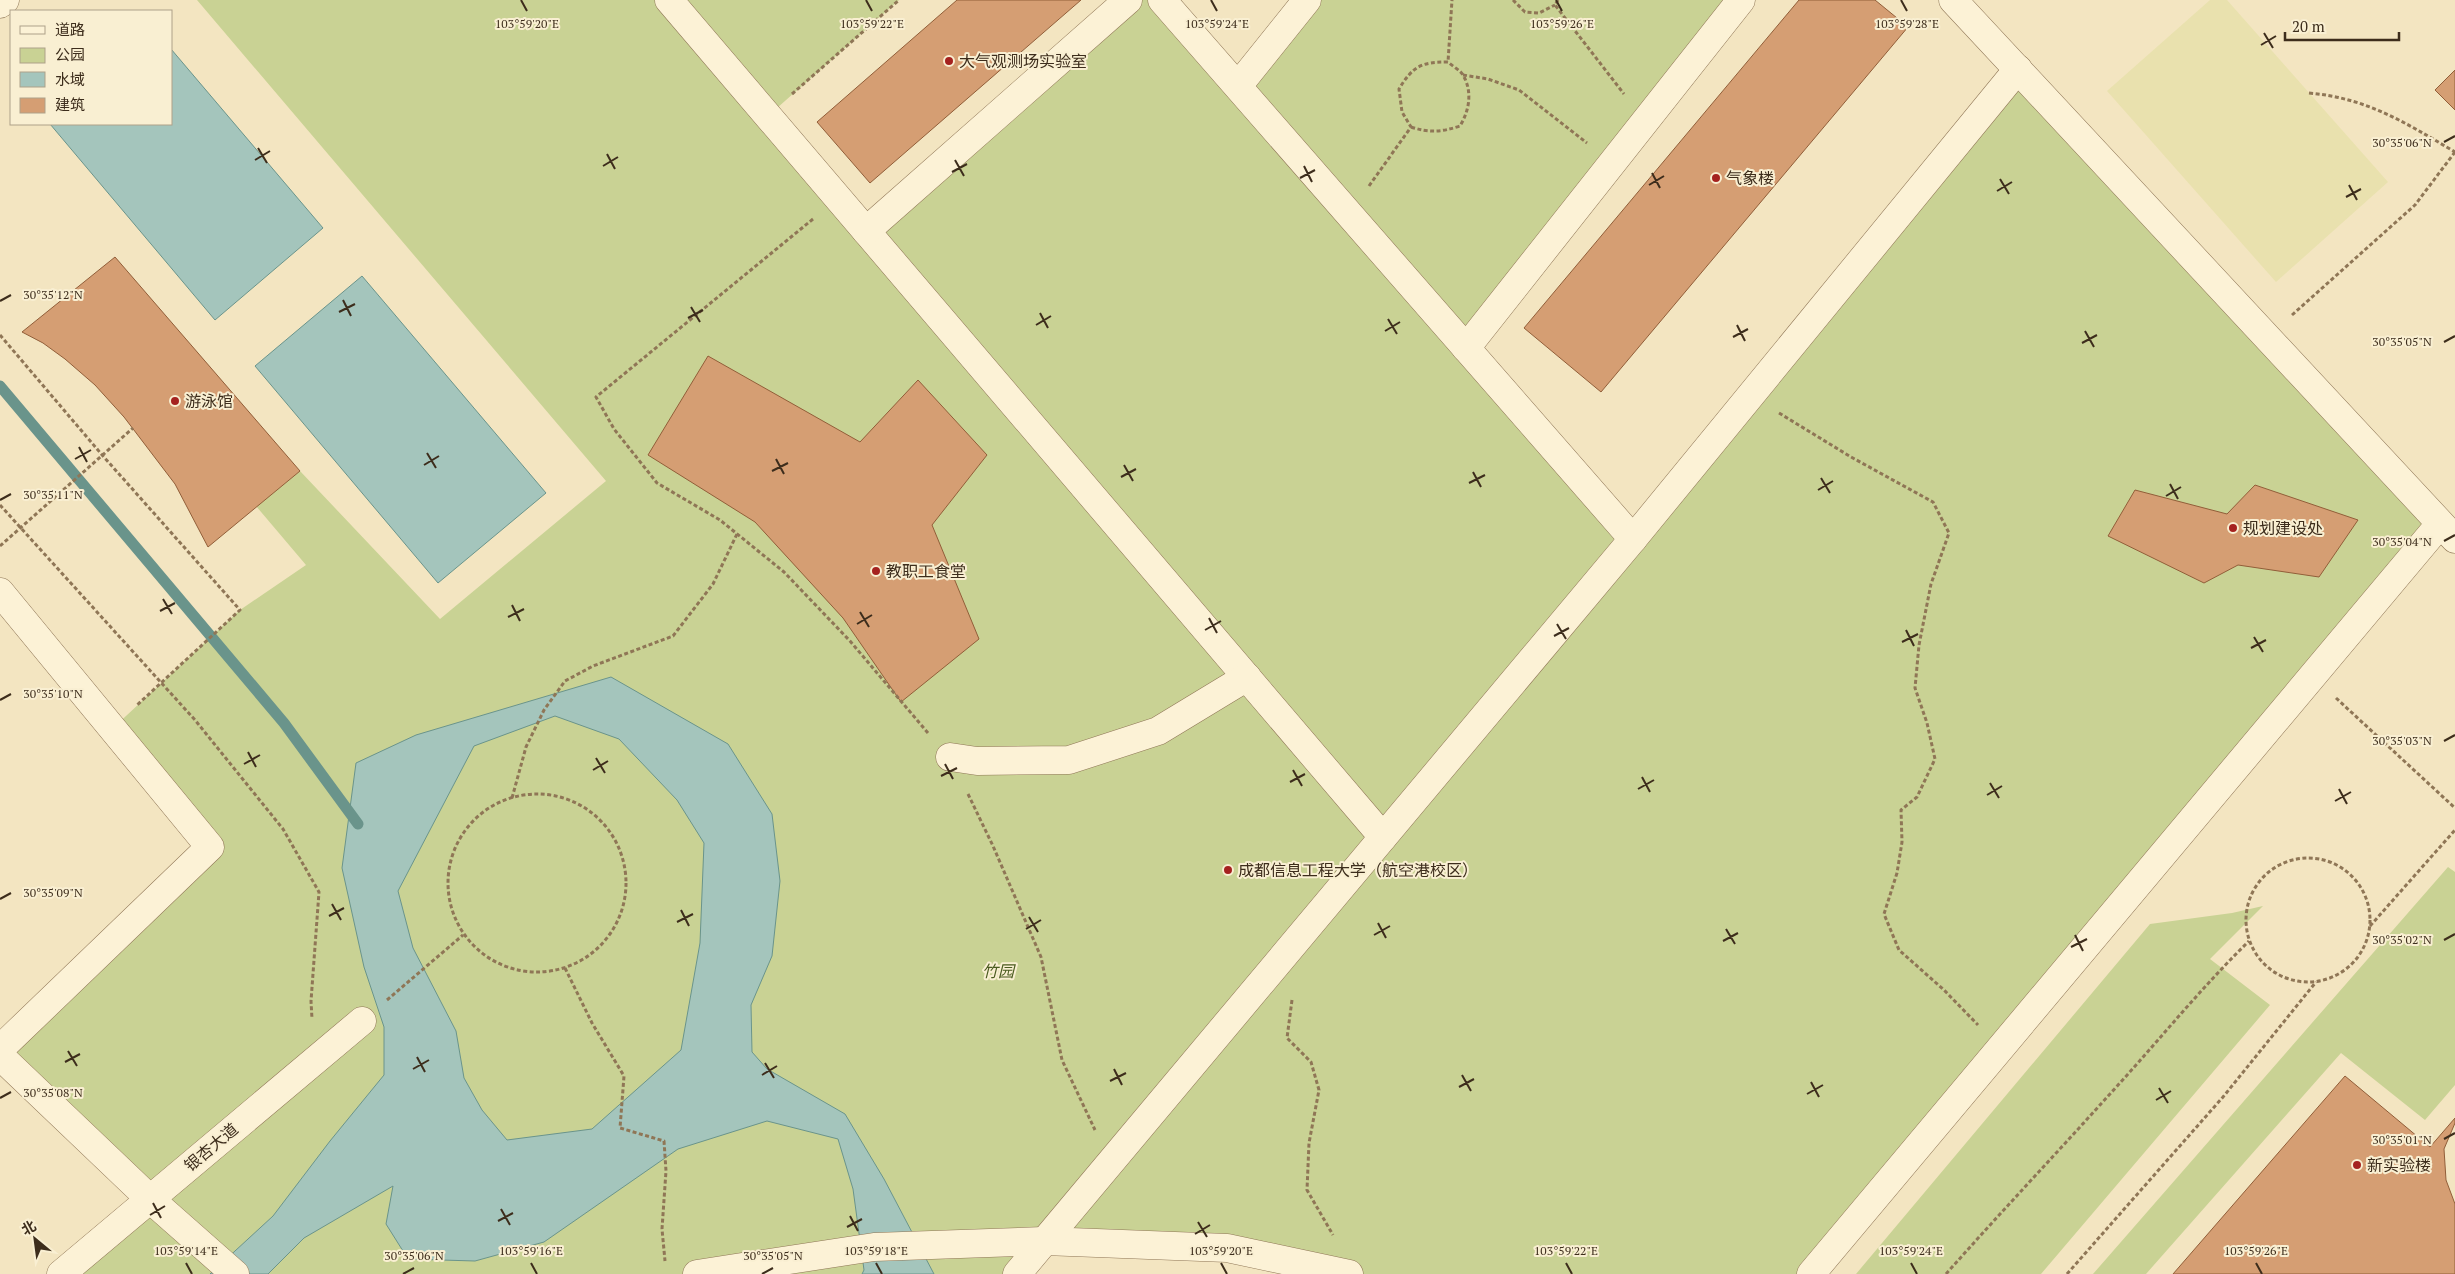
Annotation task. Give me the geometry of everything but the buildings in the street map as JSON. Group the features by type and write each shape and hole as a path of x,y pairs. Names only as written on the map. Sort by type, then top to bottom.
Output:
{"street":[{"path":"0,4 5,0"},
{"path":"668,0 1383,837"},
{"path":"866,231 1128,0"},
{"path":"1162,0 1633,539"},
{"path":"1238,86 1307,0"},
{"path":"1466,348 1741,0"},
{"path":"1811,1274 2312,676 2448,532 1953,0"},
{"path":"1017,1274 1633,539 2018,68"},
{"path":"0,592 210,847 0,1049"},
{"path":"950,757 977,761 1069,760 1158,730 1247,677"},
{"name":"银杏大道","path":"61,1274 362,1021"},
{"path":"0,1056 150,1199 235,1274"},
{"path":"697,1274 874,1247 1044,1242 1227,1248 1349,1274"}],"path":[{"path":"767,116 899,0"},
{"path":"1448,62 1452,0"},
{"path":"1513,0 1525,12 1539,13 1554,5 1558,0"},
{"path":"1554,5 1600,61 1645,122"},
{"path":"1426,62 1448,62 1463,75 1469,93 1468,112 1460,126 1442,131 1428,132 1411,127 1402,112 1399,89 1409,73 1426,62"},
{"path":"1463,75 1488,79 1519,90 1614,161"},
{"path":"2268,338 2415,205 2455,152 2396,117 2339,96 2309,93"},
{"path":"1347,211 1375,179 1411,127"},
{"path":"838,198 596,397 614,429 657,484 720,520 784,572 850,641 950,757 993,846 1041,957 1062,1060 1110,1163"},
{"path":"0,335 103,456 240,610 112,729"},
{"path":"1750,396 1851,457 1933,502 1949,533 1931,584 1919,645 1915,688 1927,722 1935,759 1917,797 1900,810 1902,842 1897,873 1884,914 1899,950 1944,990 2001,1048"},
{"path":"0,546 133,428"},
{"path":"0,505 161,683 283,829 319,892 310,1001 316,1060"},
{"path":"512,798 526,747 544,710 565,681 594,666 673,636 713,584 737,534"},
{"path":"2312,676 2455,808"},
{"path":"527,793 558,795 587,807 610,828 622,854 627,882 623,910 610,935 590,955 565,968 537,973 509,968 484,955 463,935 450,907 447,876 455,846 472,820 497,802 527,793"},
{"path":"2370,926 2455,830"},
{"path":"2313,858 2332,862 2349,873 2362,888 2369,906 2370,926 2364,945 2353,962 2337,975 2316,982 2295,981 2276,973 2259,960 2249,941 2246,920 2249,900 2259,881 2274,868 2293,860 2313,858"},
{"path":"362,1021 463,935"},
{"path":"1946,1274 2026,1183 2110,1094 2209,980 2249,941"},
{"path":"1293,945 1293,990 1287,1038 1311,1062 1319,1090 1309,1143 1307,1190 1334,1236"},
{"path":"565,968 592,1023 624,1076 620,1128 664,1141 666,1171 662,1229 666,1265"},
{"path":"2068,1274 2222,1097 2316,982"}],"shaded area":[{"path":"2210,0 2227,0 2388,182 2276,282 2107,91"}],"green space":[{"name":"成都信息工程大学（航空港校区）","path":"197,0 899,0 768,116 866,230 1128,0 1162,0 1238,86 1307,0 1741,0 1466,348 1631,537 2018,69 2440,524 1811,1274 1349,1274 1044,1241 1017,1274 61,1274 150,1198 0,1056 210,847 112,729 240,610 306,565 256,506 300,471 440,619 606,481"},
{"path":"2448,867 2455,872 2455,1085 2425,1120 2341,1053 2146,1274 2093,1274"},
{"path":"2263,906 2210,959 2270,1005 2041,1274 1856,1274 2150,924 2232,913"}],"water":[{"path":"172,50 323,228 215,320 51,125 172,125"},
{"path":"362,276 546,493 438,583 255,366"},
{"path":"611,677 728,744 772,814 780,881 772,956 751,1005 752,1052 767,1069 845,1114 884,1179 934,1274 862,1274 864,1270 853,1189 838,1139 767,1121 678,1149 544,1242 475,1261 408,1259 386,1224 393,1186 304,1238 268,1274 210,1274 273,1216 330,1141 384,1075 384,1027 364,967 342,868 356,763 416,735","holes":["555,716 619,739 677,800 704,843 700,943 681,1050 592,1129 507,1140 482,1110 464,1078 456,1031 413,948 398,891 474,746"]}],"waterway":[{"path":"0,386 284,723 358,824"}],"place":[{"name":"大气观测场实验室","path":"949,61"},
{"name":"气象楼","path":"1716,178"},
{"name":"游泳馆","path":"175,401"},
{"name":"规划建设处","path":"2233,528"},
{"name":"教职工食堂","path":"876,571"},
{"name":"成都信息工程大学（航空港校区）","path":"1228,870"},
{"name":"新实验楼","path":"2357,1165"}],"park label":[{"name":"竹园","path":"998,971"}]}
